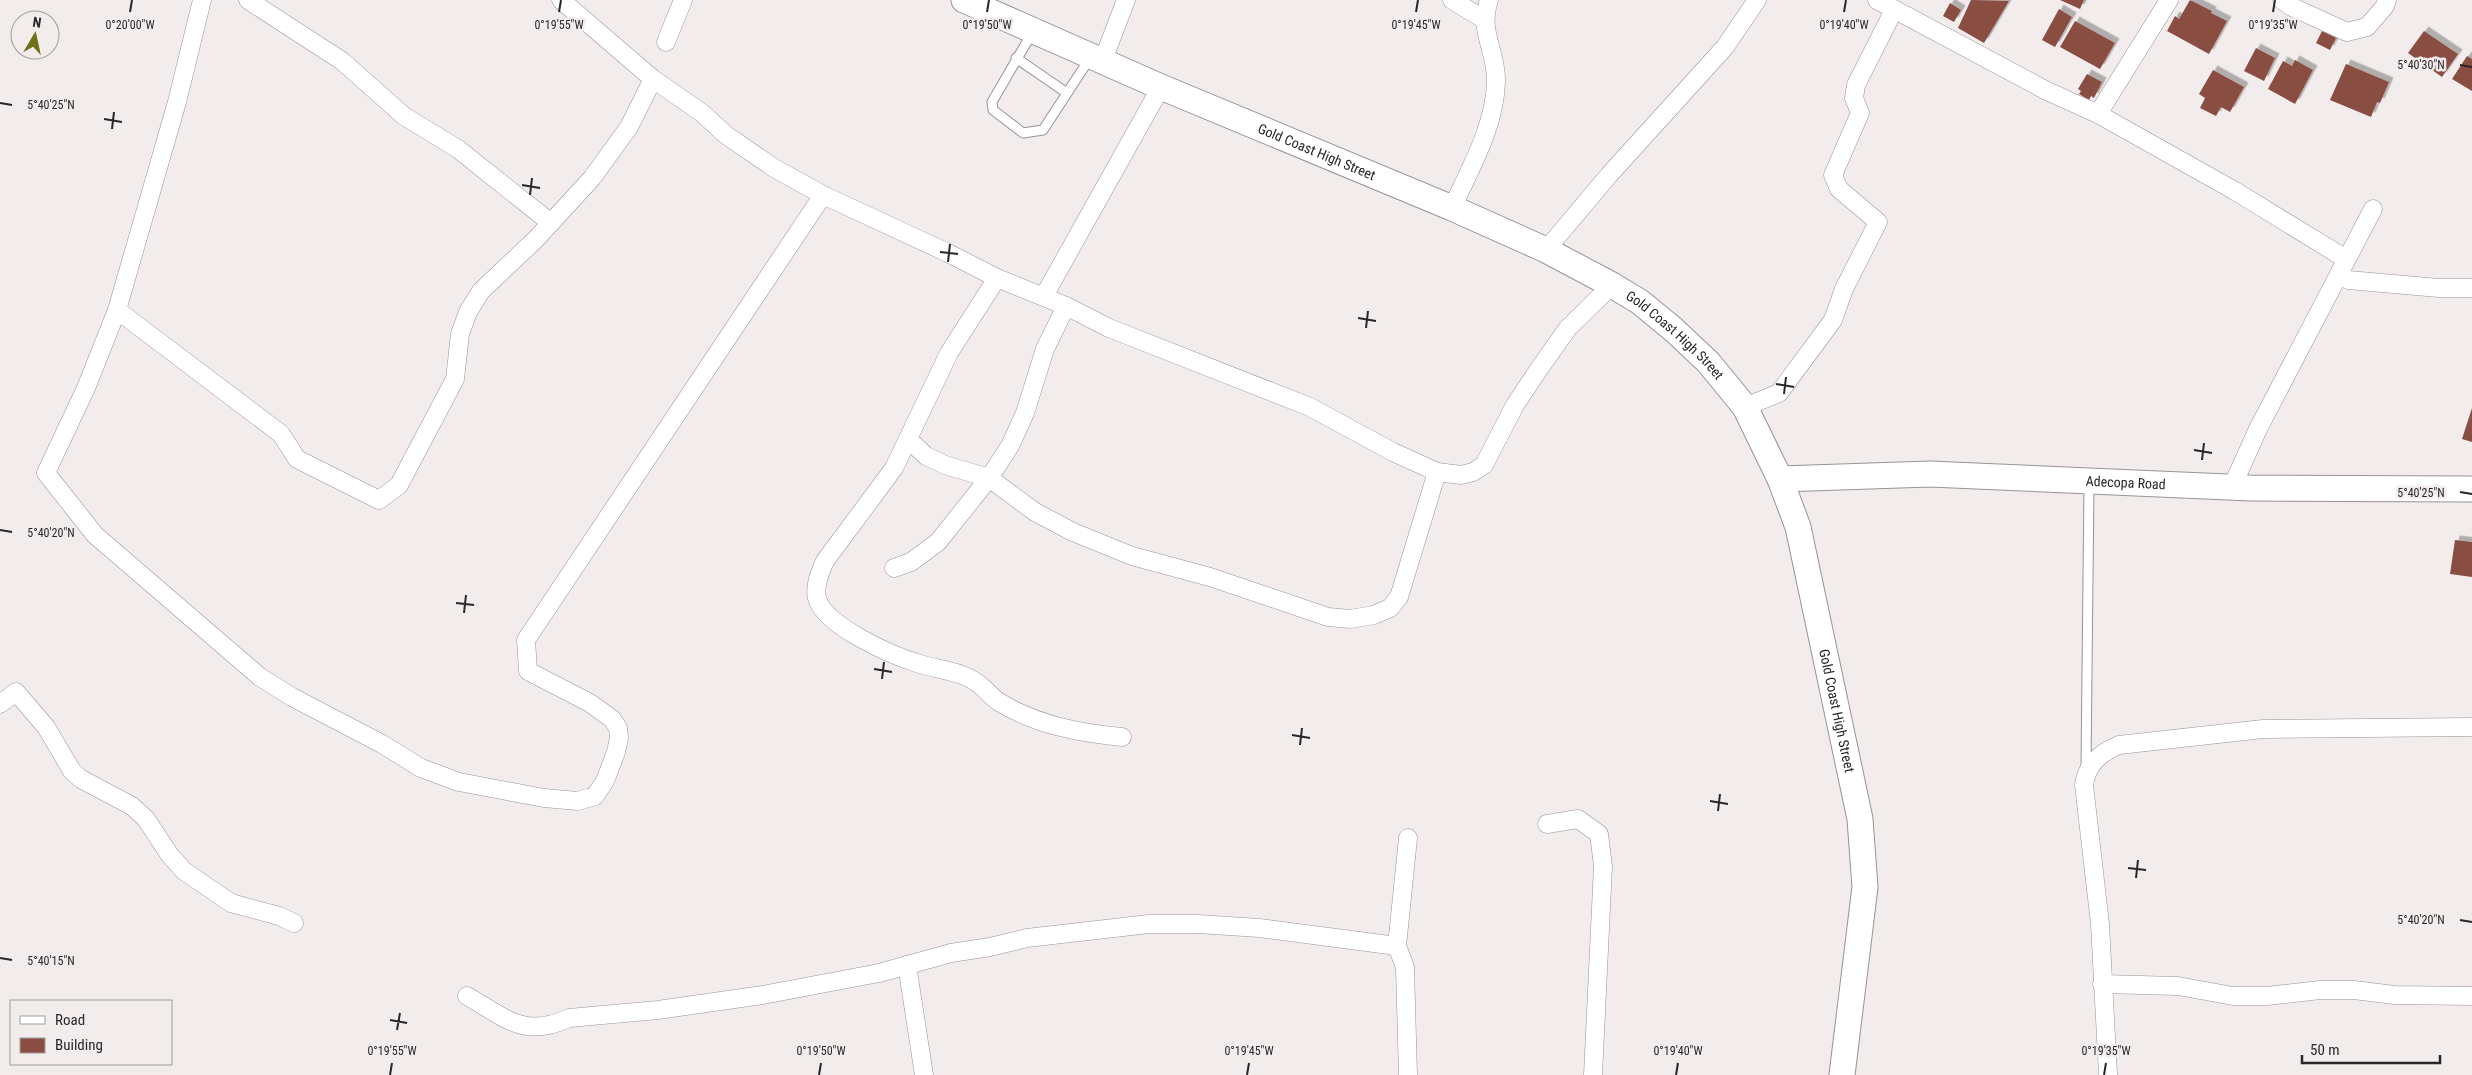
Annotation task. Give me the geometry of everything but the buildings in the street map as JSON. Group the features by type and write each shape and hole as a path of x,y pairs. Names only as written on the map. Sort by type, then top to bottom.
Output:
{"street":[{"path":"202,0 174,111 118,310 86,388 46,473 95,535 260,677 382,744 421,768 459,782 544,798 578,801 594,796 605,781 619,738 618,728 612,719 590,704 528,671 526,640 823,196"},
{"path":"248,0 342,61 404,116 458,149 551,223"},
{"path":"561,0 654,79 774,168 823,196 948,253 997,278 1066,306 1109,328 1310,407 1393,452 1437,472 1461,475 1472,472 1484,465 1515,406 1568,328 1612,285"},
{"path":"666,42 683,0"},
{"name":"Gold Coast High Street","path":"964,0 1097,57 1161,87 1452,208 1546,250 1640,302 1708,362 1745,407 1780,479 1798,527 1860,819 1865,887 1842,1075"},
{"path":"1097,57 1126,0"},
{"path":"1452,0 1485,20"},
{"path":"1452,208 1481,144 1496,82 1494,56 1484,27 1489,0"},
{"path":"1546,250 1609,175 1725,47 1756,0"},
{"path":"1877,0 2047,91 2098,114 2235,191 2346,259"},
{"path":"2098,114 2169,0"},
{"path":"2282,0 2290,6 2347,32 2367,27 2385,6 2387,0"},
{"path":"1745,407 1780,393 1833,320 1844,289 1878,222 1839,189 1833,175 1860,113 1854,98 1856,85 1894,10"},
{"path":"118,310 281,434 296,459 380,500 399,485 455,379 460,334 468,312 481,291 551,223 592,178 628,127 654,79"},
{"path":"1044,296 1161,87"},
{"path":"2232,487 2258,429 2372,209"},
{"path":"997,278 949,353 894,468 824,561 816,591 818,599 824,610 854,633 920,664 957,672 974,680 988,689 998,701 1045,723 1080,733 1122,737"},
{"path":"2348,280 2439,288 2472,288"},
{"path":"894,568 911,562 938,542 988,478 1010,446 1025,413 1045,349 1066,306"},
{"path":"909,440 926,456 944,466 988,478 1035,512 1073,532 1132,556 1210,578 1328,617 1350,619 1374,615 1390,608 1399,597 1437,472"},
{"name":"Adecopa Road","path":"1780,479 1930,474 2232,487 2472,489"},
{"path":"0,704 16,692 46,727 72,771 81,779 132,806 146,819 184,871 231,903 266,912 294,923"},
{"path":"2108,1075 2100,924 2084,785 2086,772 2105,751 2119,745 2263,729 2472,726"},
{"path":"1546,824 1578,819 1598,834 1603,866 1593,1075"},
{"path":"1408,838 1397,946 1405,968 1408,1075"},
{"path":"467,996 522,1027 552,1026 569,1018 658,1010 763,995 879,973 1027,938 1149,924 1198,924 1260,928 1397,946"},
{"path":"907,966 924,1075"},
{"path":"2102,984 2178,986 2232,996 2267,996 2320,990 2354,990 2394,995 2472,996"}],"lane":[{"path":"1033,30 992,102 993,110 1023,133 1043,130 1067,93 1097,57"},
{"path":"1016,58 1067,93"},
{"path":"2086,772 2089,481"}]}
